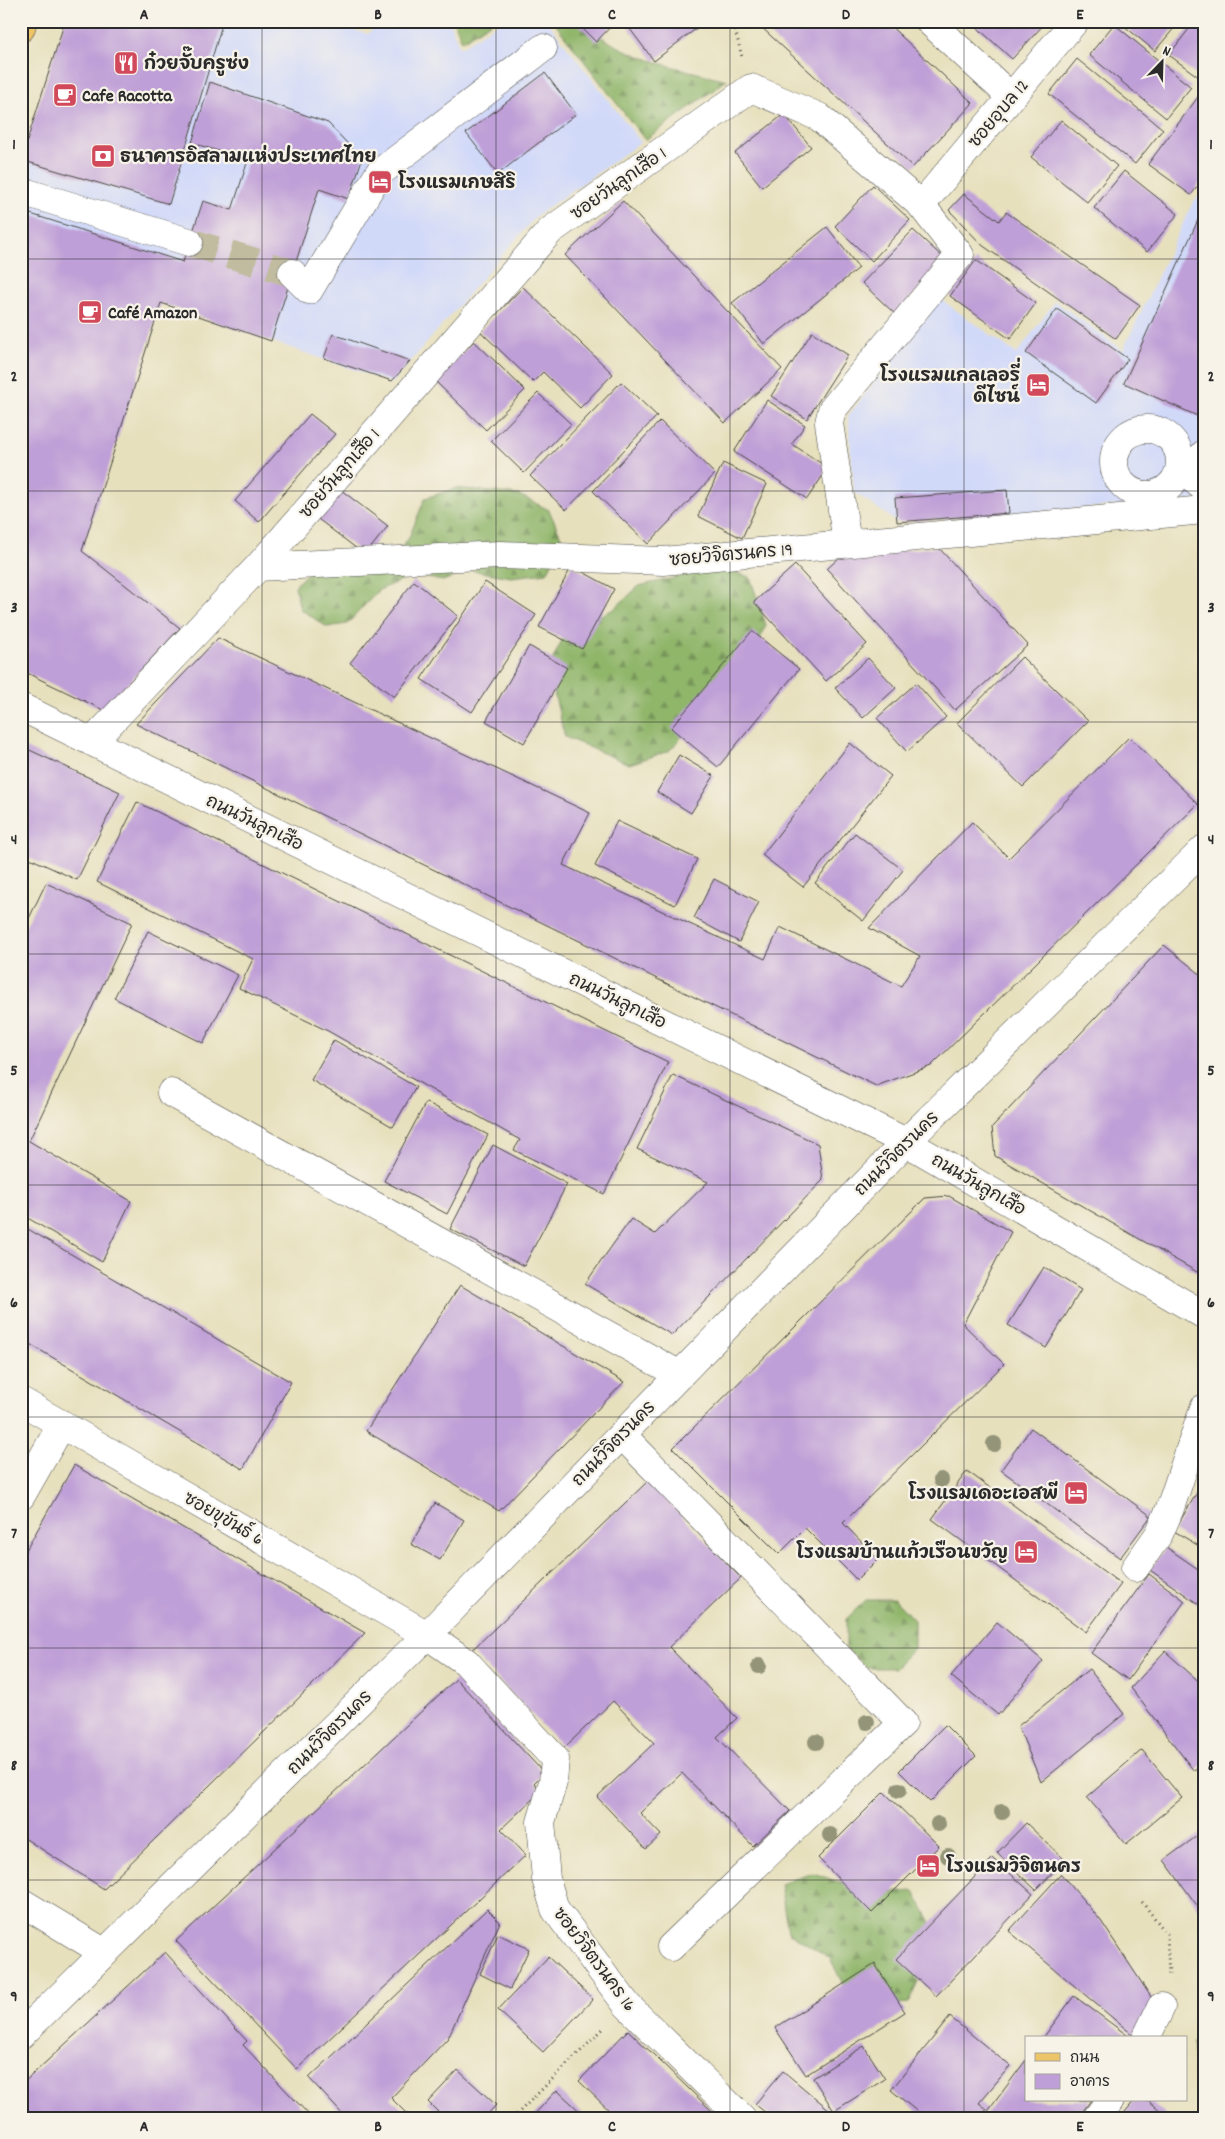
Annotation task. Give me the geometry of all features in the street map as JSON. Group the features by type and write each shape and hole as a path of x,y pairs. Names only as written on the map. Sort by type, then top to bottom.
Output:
{"main road":[{"path":"21,28 23,21"}],"street":[{"path":"929,21 1011,97"},
{"name":"ซอยอุบล 12","path":"920,205 1075,21"},
{"path":"292,273 309,290 379,173 543,48"},
{"name":"ซอยวันลูกเสือ 1","path":"92,742 258,567 550,231 751,88 819,117 920,205 960,255 832,410 829,423 847,544"},
{"path":"21,191 189,242"},
{"path":"1192,480 1204,454"},
{"name":"ซอยวิจิตรนคร 19","path":"258,567 500,555 663,561 1204,510"},
{"name":"ถนนวันลูกเสือ","path":"21,707 906,1142 1204,1315"},
{"name":"ถนนวิจิตรนคร","path":"21,2035 427,1635 906,1142 1204,849"},
{"path":"171,1093 680,1375"},
{"name":"ซอยขุขันธ์ 6","path":"21,1401 427,1635"},
{"path":"1136,1568 1159,1534 1169,1512 1204,1408"},
{"path":"21,1496 62,1424"},
{"path":"622,1435 902,1723 671,1947"},
{"name":"ซอยวิจิตรนคร 16","path":"427,1635 466,1662 555,1758 553,1782 541,1822 546,1878 555,1909 627,2005 742,2118"},
{"path":"21,1902 105,1953"},
{"path":"1147,2036 1161,2007"},
{"path":"1097,2118 1109,2102"}],"path":[{"path":"1142,1902 1166,1934 1169,1976 1161,2007"},
{"path":"512,2118 627,2005"}],"shaded area":[{"name":"โรงแรมเกษสิริ","path":"223,21 320,21 368,34 380,21 449,21 460,48 501,21 547,21 641,142 536,216 392,383 170,306 21,259 21,160 169,204"},
{"name":"โรงแรมแกลเลอรี่ ดีไซน์","path":"1204,188 1204,499 897,522 854,492 848,416 939,298 1017,354 1055,301 1123,350 1192,204"}],"green space":[{"path":"454,21 493,21 462,41"},
{"path":"553,21 580,21 614,45 632,53 650,60 727,80 645,140"},
{"path":"457,488 519,495 549,510 563,541 547,573 511,577 470,570 443,581 413,575 379,590 347,624 327,627 300,609 295,586 323,556 394,555 409,538 425,498"},
{"path":"717,568 750,577 766,625 750,663 669,751 629,764 565,737 548,669 566,632 614,609 639,586"},
{"path":"866,1600 895,1600 914,1620 914,1648 895,1668 866,1668 846,1648 846,1619"},
{"path":"813,1873 873,1894 914,1891 937,1934 909,2003 861,2008 853,2005 830,1958 788,1932 780,1884"},
{"path":"1204,2026 1204,2086 1194,2077 1194,2042"}],"building":[{"path":"65,21 223,21 169,204 21,160"},
{"path":"575,21 616,21 596,42"},
{"path":"632,21 706,21 654,61 627,25"},
{"path":"763,21 885,21 973,103 913,167 759,25"},
{"path":"970,21 1047,21 1012,59"},
{"path":"1118,21 1180,21 1155,51"},
{"path":"1195,21 1204,21 1204,81 1169,55"},
{"path":"1114,24 1191,87 1166,118 1089,55"},
{"path":"1077,59 1163,129 1135,164 1049,94"},
{"path":"545,73 576,114 498,174 466,133"},
{"path":"210,82 328,123 362,159 349,199 319,189 271,341 161,303 82,551 180,628 103,710 21,670 21,211 183,262 203,201 232,210 248,160 192,143"},
{"path":"1201,93 1204,95 1204,178 1191,195 1148,164"},
{"path":"784,114 811,147 762,187 735,153"},
{"path":"1061,120 1117,166 1087,202 1031,157"},
{"path":"1124,171 1178,214 1147,252 1094,208"},
{"path":"873,185 910,220 872,261 835,226"},
{"path":"964,194 999,221 1006,212 1140,305 1116,339 982,245 949,210"},
{"path":"623,201 782,369 725,423 565,255"},
{"path":"1204,207 1204,419 1124,383"},
{"path":"827,227 859,268 764,344 732,303"},
{"path":"913,230 946,260 895,314 862,283"},
{"path":"976,260 1036,303 1010,339 950,296"},
{"path":"523,287 613,374 580,408 543,372 533,382 480,331"},
{"path":"1057,309 1128,359 1096,403 1026,353"},
{"path":"812,332 848,355 807,419 771,396"},
{"path":"333,334 410,361 392,381 324,358"},
{"path":"474,341 525,390 486,430 435,381"},
{"path":"621,382 657,416 566,510 530,476"},
{"path":"538,393 571,424 524,473 491,441"},
{"path":"767,400 805,425 792,444 828,468 807,499 734,452"},
{"path":"310,414 335,434 259,522 235,501"},
{"path":"660,421 715,474 648,544 593,491"},
{"path":"723,463 767,484 742,538 698,516"},
{"path":"341,490 388,526 365,555 318,519"},
{"path":"1007,490 1009,513 897,522 895,498"},
{"path":"938,547 1028,645 955,710 827,569 841,556"},
{"path":"795,565 867,644 826,681 754,602"},
{"path":"572,566 614,589 582,649 539,627"},
{"path":"414,581 458,616 394,697 350,663"},
{"path":"485,582 536,615 472,712 421,679"},
{"path":"752,631 799,669 718,767 671,728"},
{"path":"218,638 590,813 563,865 765,959 780,927 901,986 920,956 869,928 972,822 1009,858 1129,737 1198,804 931,1066 876,1086 136,724"},
{"path":"529,646 567,668 524,743 486,721"},
{"path":"1022,657 1088,721 1023,787 957,723"},
{"path":"868,658 896,688 863,718 835,688"},
{"path":"916,683 946,717 907,752 877,718"},
{"path":"850,743 891,776 803,887 762,855"},
{"path":"21,746 120,792 77,880 21,854"},
{"path":"679,755 714,776 691,813 657,792"},
{"path":"137,802 668,1062 604,1194 514,1150 520,1140 328,1031 239,988 253,959 97,882"},
{"path":"617,821 697,859 675,905 595,866"},
{"path":"855,833 903,870 863,921 815,883"},
{"path":"714,879 759,902 739,942 694,918"},
{"path":"46,883 132,923 29,1141 131,1201 102,1262 21,1214 21,935"},
{"path":"148,931 238,975 203,1043 114,998"},
{"path":"1164,945 1204,977 1204,1276 995,1156 992,1127"},
{"path":"334,1040 416,1087 393,1127 311,1080"},
{"path":"673,1075 818,1144 823,1180 672,1335 585,1284 631,1219 655,1234 708,1182 637,1149"},
{"path":"426,1102 488,1135 447,1214 384,1181"},
{"path":"493,1145 567,1184 524,1266 450,1229"},
{"path":"949,1196 1011,1232 963,1324 1004,1364 843,1523 878,1559 857,1580 805,1528 779,1554 673,1448 925,1198"},
{"path":"21,1225 291,1382 243,1469 21,1339"},
{"path":"1044,1267 1081,1290 1046,1348 1008,1325"},
{"path":"460,1285 624,1382 499,1511 366,1431"},
{"name":"โรงแรมเดอะเอสพี","path":"1031,1428 1151,1516 1120,1558 1001,1470"},
{"path":"74,1465 365,1633 104,1889 21,1836 21,1559"},
{"name":"โรงแรมบ้านแก้วเรือนขวัญ","path":"967,1471 1121,1584 1086,1632 932,1519"},
{"path":"648,1481 741,1578 669,1647 737,1718 717,1737 790,1811 753,1846 682,1773 640,1813 661,1835 646,1849 597,1797 654,1743 613,1701 564,1748 471,1651"},
{"path":"1204,1481 1204,1549 1174,1531"},
{"path":"435,1503 464,1520 440,1560 411,1544"},
{"path":"1166,1547 1204,1573 1204,1608 1150,1570"},
{"path":"1149,1574 1185,1601 1128,1680 1091,1653"},
{"path":"997,1622 1043,1661 998,1715 951,1676"},
{"path":"1165,1651 1204,1686 1204,1764 1194,1771 1131,1688"},
{"path":"1089,1669 1124,1714 1041,1782 1018,1726"},
{"path":"456,1679 544,1773 534,1783 541,1791 501,1829 526,1855 297,2069 176,1941"},
{"path":"945,1725 976,1756 930,1802 899,1771"},
{"path":"1142,1750 1182,1798 1126,1844 1087,1797"},
{"path":"884,1792 939,1846 872,1913 818,1858"},
{"path":"1026,1823 1065,1860 1036,1890 997,1853"},
{"path":"1204,1831 1204,1915 1164,1860"},
{"path":"993,1858 1033,1894 936,1996 896,1959"},
{"path":"1061,1874 1101,1921 1155,2003 1133,2035 1009,1931"},
{"path":"487,1909 500,1922 448,2038 391,2098 411,2118 346,2118 309,2078"},
{"path":"498,1934 529,1949 510,1989 480,1974"},
{"path":"165,1952 247,2041 243,2045 312,2118 27,2118 21,2101 21,2085"},
{"path":"548,1957 593,1999 543,2052 498,2010"},
{"path":"875,1964 905,2012 806,2075 775,2028"},
{"path":"1074,1996 1128,2036 1044,2036"},
{"path":"950,2017 1010,2066 979,2103 987,2109 980,2118 925,2118 891,2090"},
{"path":"628,2030 718,2117 617,2118 579,2081"},
{"path":"864,2046 885,2079 834,2111 813,2078"},
{"path":"1025,2061 1025,2102 1090,2102 1078,2118 983,2118"},
{"path":"458,2070 496,2105 484,2118 444,2118 428,2102"},
{"path":"783,2071 831,2111 825,2118 772,2118 755,2104"},
{"path":"557,2090 587,2118 531,2118"},
{"path":"1133,2102 1150,2102 1169,2118 1120,2118"}],"tunnel":[{"path":"189,242 292,273"}],"place":[{"name":"ก๋วยจั๊บครูซ่ง","path":"126,63"},
{"name":"Cafe Racotta","path":"65,95"},
{"name":"ธนาคารอิสลามแห่งประเทศไทย","path":"103,156"},
{"name":"โรงแรมเกษสิริ","path":"380,182"},
{"name":"Café Amazon","path":"90,312"},
{"name":"โรงแรมแกลเลอรี่ ดีไซน์","path":"1038,385"},
{"name":"โรงแรมเดอะเอสพี","path":"1076,1493"},
{"name":"โรงแรมบ้านแก้วเรือนขวัญ","path":"1026,1552"},
{"name":"โรงแรมวิจิตนคร","path":"928,1866"}]}
